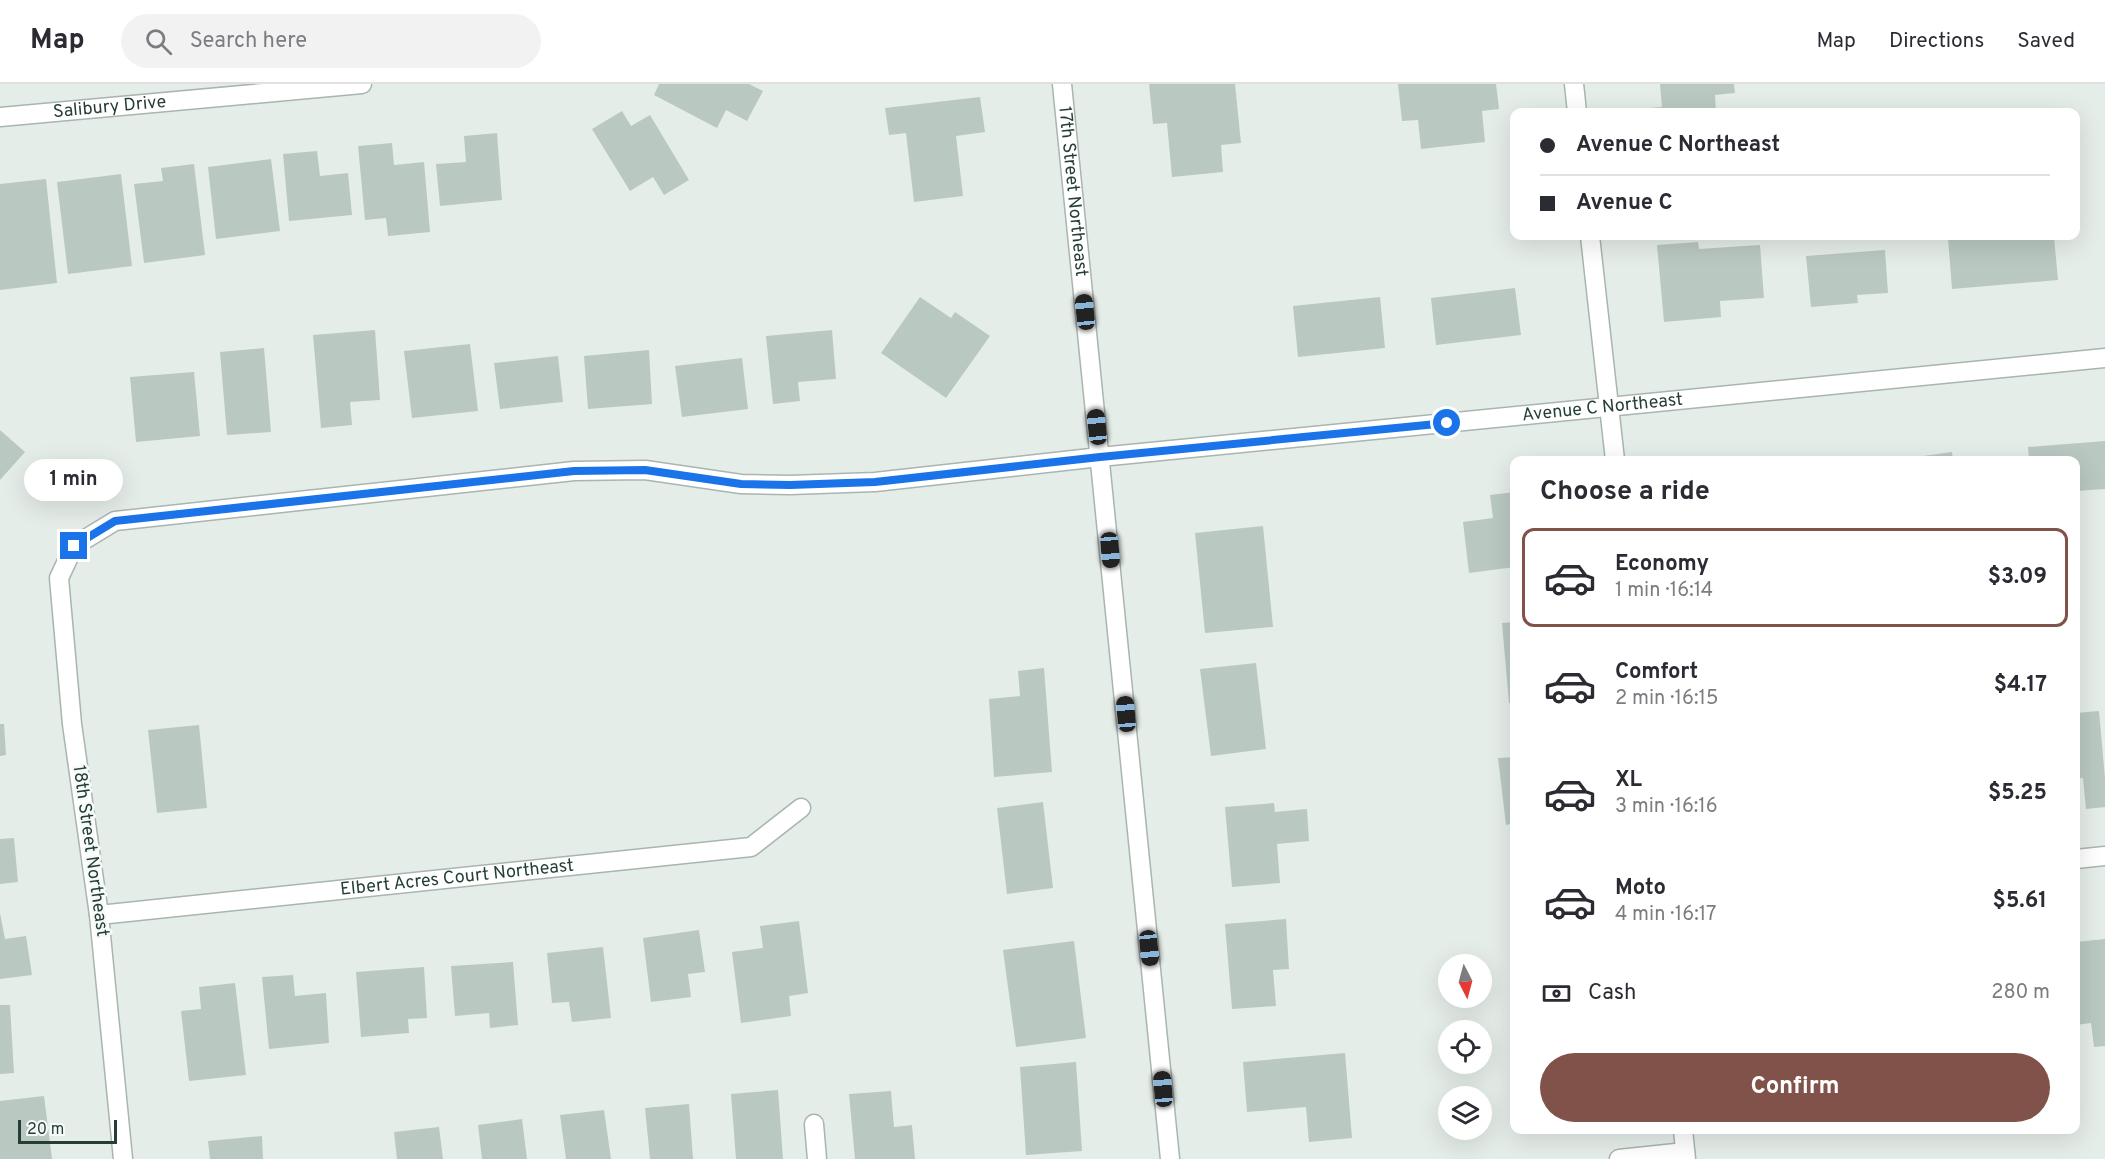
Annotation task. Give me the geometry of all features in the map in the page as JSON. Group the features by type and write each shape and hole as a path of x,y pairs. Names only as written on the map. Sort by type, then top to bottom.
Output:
{"street":[{"name":"Salibury Drive","path":"0,117 238,90 362,84"},
{"name":"17th Street Northeast","path":"1062,84 1170,1159"},
{"path":"1574,84 1577,108"},
{"path":"1590,240 1615,456"},
{"name":"Avenue C Northeast","path":"74,546 115,521 574,471 645,470 741,484 875,482 1100,457 2105,358"},
{"name":"18th Street Northeast","path":"74,546 59,578 72,724 99,915 123,1159"},
{"name":"Elbert Acres Court Northeast","path":"99,915 751,847 801,808"},
{"path":"2080,859 2105,856"},
{"path":"814,1124 818,1159"},
{"path":"1619,1159 1685,1156 1683,1134"}],"building":[{"path":"659,84 749,84 763,91 747,121 726,110 717,128 654,95"},
{"path":"1149,84 1235,84 1241,143 1221,145 1223,172 1172,177 1167,123 1153,124"},
{"path":"1398,84 1496,84 1499,109 1482,111 1485,142 1421,149 1418,120 1402,121"},
{"path":"1660,84 1734,84 1735,93 1715,95 1716,108 1650,108 1662,107"},
{"path":"980,97 985,132 956,136 963,196 914,202 906,133 889,135 885,108"},
{"path":"622,111 631,126 650,115 689,180 664,195 653,177 630,191 592,129"},
{"path":"497,133 502,200 440,206 436,164 466,162 464,136"},
{"path":"392,143 394,165 424,162 430,232 388,236 386,218 365,220 358,146"},
{"path":"317,151 320,176 348,173 352,215 289,221 283,154"},
{"path":"271,159 280,231 216,239 208,167"},
{"path":"194,164 205,255 144,263 134,184 163,181 161,168"},
{"path":"121,174 132,266 68,274 57,182"},
{"path":"46,179 57,283 0,290 0,184"},
{"path":"1948,240 2054,240 2058,280 1952,289"},
{"path":"1698,242 1699,249 1760,245 1764,298 1720,301 1721,317 1664,322 1657,245"},
{"path":"1885,250 1888,293 1857,295 1858,303 1811,307 1806,256"},
{"path":"1515,288 1521,335 1436,345 1431,298"},
{"path":"920,297 951,318 955,312 990,336 946,398 881,353"},
{"path":"1380,297 1385,348 1298,357 1293,306"},
{"path":"375,330 380,400 350,402 352,425 321,428 313,335"},
{"path":"832,330 836,379 798,382 800,401 773,404 766,336"},
{"path":"470,344 478,411 412,418 404,351"},
{"path":"264,348 271,432 227,435 220,352"},
{"path":"649,350 652,404 588,409 584,356"},
{"path":"558,356 563,402 500,409 494,363"},
{"path":"742,358 748,409 682,417 675,366"},
{"path":"194,372 200,436 136,442 130,377"},
{"path":"0,430 25,452 0,480"},
{"path":"2105,441 2105,489 2080,491 2080,456 2029,456 2028,447"},
{"path":"1952,452 1952,456 1923,456"},
{"path":"1510,493 1510,568 1469,573 1463,522 1493,518 1490,495"},
{"path":"1263,526 1273,627 1205,633 1195,533"},
{"path":"1510,622 1510,703 1509,703 1502,623"},
{"path":"1256,663 1266,749 1211,756 1200,669"},
{"path":"1044,668 1052,772 994,777 989,699 1020,696 1018,671"},
{"path":"2099,711 2105,778 2105,807 2086,809 2083,778 2080,778 2080,713"},
{"path":"0,724 4,724 6,755 0,756"},
{"path":"199,725 207,808 157,813 148,730"},
{"path":"1510,757 1510,824 1506,825 1498,758"},
{"path":"1043,802 1053,888 1007,894 997,808"},
{"path":"1274,803 1275,812 1307,809 1309,841 1277,844 1280,883 1232,887 1225,807"},
{"path":"14,838 18,882 0,884 0,839"},
{"path":"0,913 5,939 26,936 32,975 0,979"},
{"path":"1286,919 1289,969 1273,970 1276,1006 1232,1009 1225,924"},
{"path":"799,921 808,993 789,996 791,1016 741,1023 732,952 763,948 760,926"},
{"path":"699,930 705,972 688,974 691,997 651,1002 643,938"},
{"path":"2105,939 2105,1046 2094,1047 2091,1023 2080,1024 2080,942"},
{"path":"1074,941 1086,1038 1016,1047 1003,950"},
{"path":"603,947 611,1018 572,1022 569,1002 552,1003 547,953"},
{"path":"513,962 518,1025 490,1028 489,1013 455,1016 451,966"},
{"path":"424,967 427,1018 408,1019 409,1033 361,1037 356,972"},
{"path":"293,975 295,996 326,993 329,1043 269,1049 262,977"},
{"path":"235,983 246,1075 189,1081 181,1011 201,1009 199,987"},
{"path":"0,1005 10,1005 14,1073 0,1074"},
{"path":"1345,1053 1352,1138 1309,1142 1306,1107 1247,1112 1243,1062"},
{"path":"1076,1062 1082,1151 1026,1155 1020,1067"},
{"path":"778,1090 783,1159 736,1159 731,1094"},
{"path":"891,1091 894,1127 912,1125 915,1159 855,1159 849,1094"},
{"path":"44,1096 52,1159 0,1159 0,1101"},
{"path":"689,1104 693,1159 650,1159 645,1108"},
{"path":"604,1110 611,1159 566,1159 560,1115"},
{"path":"522,1119 527,1159 482,1159 478,1125"},
{"path":"439,1127 443,1159 397,1159 394,1132"},
{"path":"262,1136 263,1159 210,1159 208,1141"}],"route":[{"path":"74,546 115,521 574,471 645,470 741,484 875,482 1447,423"}]}
